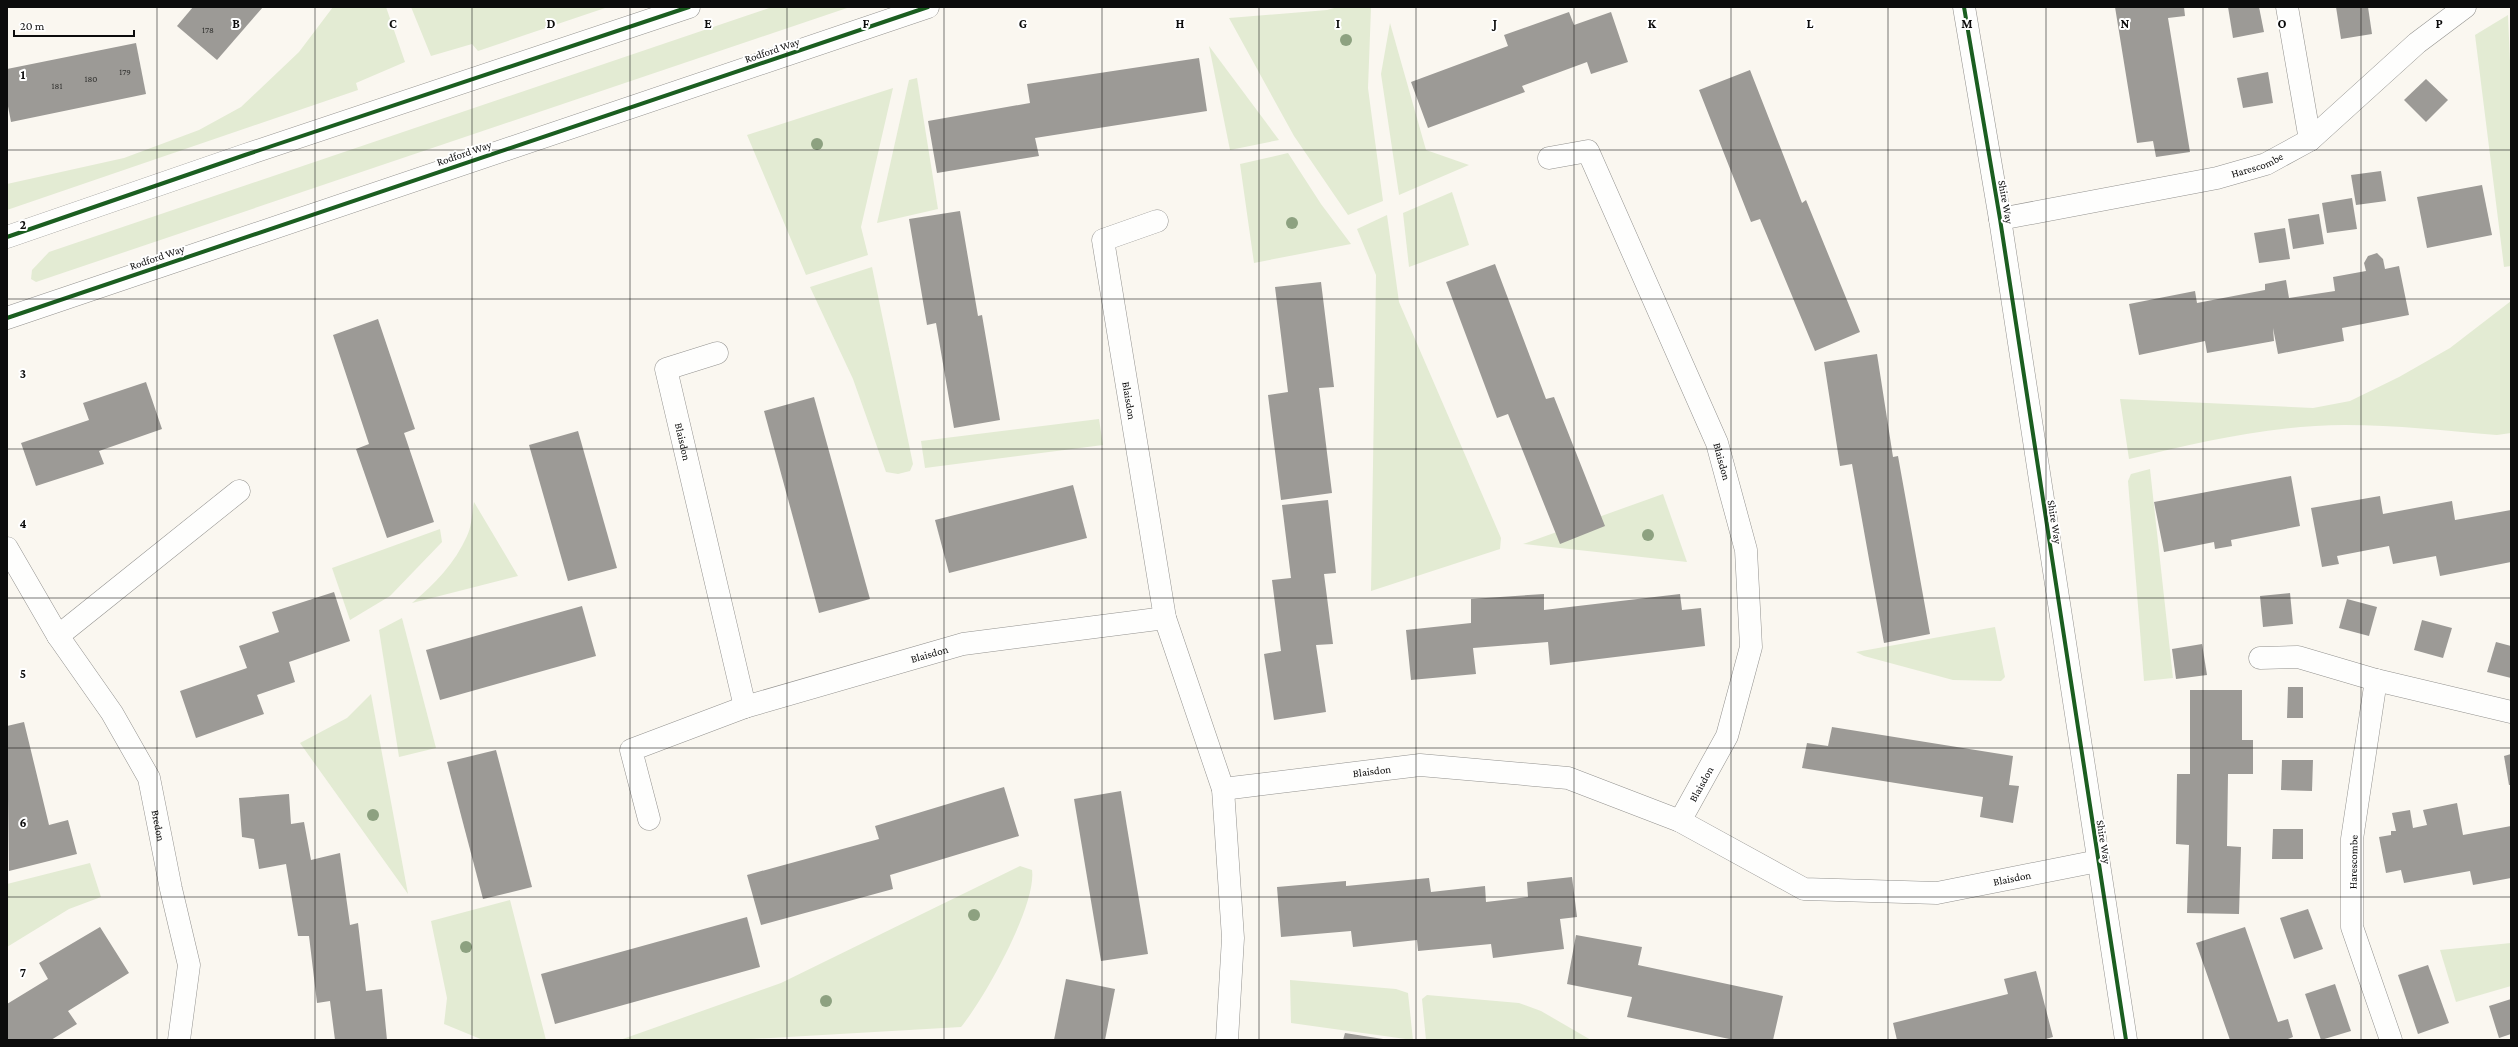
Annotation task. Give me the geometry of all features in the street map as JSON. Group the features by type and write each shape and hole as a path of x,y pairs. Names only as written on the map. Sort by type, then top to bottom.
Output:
{"street":[{"path":"7,237 253,152 689,7"},
{"name":"Rodford Way","path":"7,318 928,7"},
{"path":"2287,7 2310,140"},
{"name":"Harescombe","path":"2000,219 2217,178 2266,164 2310,140 2417,43 2465,7"},
{"name":"Shire Way","path":"1965,14 2000,219 2126,1040"},
{"name":"Blaisdon","path":"1549,158 1588,151 1716,442 1746,550 1751,647 1727,736 1680,821"},
{"name":"Blaisdon","path":"1157,221 1103,240 1165,618 1224,789 1233,938 1227,1040"},
{"name":"Blaisdon","path":"717,353 666,369 745,707"},
{"path":"58,636 239,491"},
{"name":"Bredon","path":"7,548 58,636 112,713 149,778 170,889 189,965 179,1040"},
{"name":"Blaisdon","path":"650,819 631,750 745,707 963,644 1165,618"},
{"path":"2260,658 2298,657 2376,680 2511,712"},
{"name":"Harescombe","path":"2376,680 2352,839 2352,927 2391,1040"},
{"name":"Blaisdon","path":"1224,789 1420,765 1568,778 1680,821 1804,889 1937,893 2098,861"}],"green space":[{"path":"333,7 386,7 405,62 356,83 358,90 7,210 7,184 124,158 199,130 241,107 299,52"},
{"path":"411,7 608,7 478,51 472,44 431,56"},
{"path":"772,7 850,7 36,282 31,279 32,270 49,252"},
{"path":"1338,7 1371,8 1368,88 1383,201 1348,215 1294,136 1229,18 1327,10"},
{"path":"2508,15 2511,85 2511,266 2504,267 2475,35"},
{"path":"1390,23 1426,150 1469,165 1399,195 1381,74"},
{"path":"1209,46 1279,140 1230,150"},
{"path":"917,78 938,209 877,223 909,80"},
{"path":"893,88 861,227 868,255 806,275 747,135"},
{"path":"1288,153 1321,204 1351,244 1254,263 1240,164"},
{"path":"1452,192 1469,245 1409,267 1403,213"},
{"path":"1387,215 1399,302 1501,538 1500,549 1371,591 1376,275 1357,229"},
{"path":"872,267 913,464 910,471 898,474 886,472 853,379 810,287"},
{"path":"2511,301 2511,433 2497,435 2383,426 2318,426 2263,431 2209,441 2129,459 2120,399 2313,408 2350,401 2399,377 2450,348"},
{"path":"1099,419 1103,445 925,468 921,441"},
{"path":"2150,469 2173,678 2144,681 2128,481 2131,474"},
{"path":"1663,494 1687,562 1523,544"},
{"path":"474,502 518,576 412,603 436,581 457,555 469,532"},
{"path":"440,529 442,542 390,596 350,620 332,568"},
{"path":"402,618 436,748 399,757 379,630"},
{"path":"1995,627 2005,677 2001,681 1953,680 1864,656 1856,652"},
{"path":"371,694 408,894 300,743 347,718"},
{"path":"90,863 101,897 69,909 7,947 7,884"},
{"path":"1020,866 1032,870 1031,886 1018,928 995,974 971,1014 961,1027 735,1040 620,1040 781,983"},
{"path":"510,900 546,1040 483,1040 444,1024 447,998 431,921"},
{"path":"2511,943 2511,986 2456,1002 2440,950"},
{"path":"1290,980 1396,989 1408,993 1413,1040 1291,1023"},
{"path":"1427,995 1519,1003 1541,1011 1591,1040 1426,1040 1422,999"}],"building":[{"path":"193,7 263,7 217,60 177,26"},
{"path":"2115,7 2184,7 2185,16 2168,18 2190,152 2156,157 2153,141 2137,143"},
{"path":"2228,7 2259,7 2264,32 2233,38"},
{"path":"2336,7 2368,7 2372,34 2341,39"},
{"path":"1569,12 1574,25 1611,12 1628,62 1591,74 1587,62 1522,86 1525,92 1428,128 1411,82 1508,46 1504,35"},
{"path":"136,43 146,94 11,122 7,101 7,69"},
{"path":"1199,58 1207,111 1035,138 1039,156 937,173 928,121 1030,103 1027,84"},
{"path":"1750,70 1802,203 1806,200 1860,332 1815,351 1760,219 1751,222 1699,90"},
{"path":"2268,72 2273,103 2243,108 2237,78"},
{"path":"2426,79 2448,100 2426,122 2404,100"},
{"path":"2381,171 2386,201 2356,205 2351,175"},
{"path":"2482,185 2492,235 2427,248 2417,197"},
{"path":"2352,198 2357,229 2327,233 2322,203"},
{"path":"960,211 978,316 982,315 1000,420 954,428 936,323 927,325 909,219"},
{"path":"2319,214 2324,244 2293,249 2288,219"},
{"path":"2285,228 2290,259 2259,263 2254,233"},
{"path":"2377,253 2383,259 2385,269 2399,266 2409,315 2342,328 2344,341 2278,354 2273,328 2274,341 2207,353 2205,341 2139,355 2129,304 2195,291 2197,303 2265,290 2265,284 2286,280 2289,298 2335,291 2333,277 2366,271 2364,263 2368,256"},
{"path":"1495,264 1546,399 1554,397 1605,526 1560,544 1508,414 1497,418 1446,282"},
{"path":"1321,282 1334,387 1319,388 1332,493 1281,500 1268,395 1288,392 1275,287"},
{"path":"378,319 415,429 404,433 434,522 387,538 356,449 369,444 333,335"},
{"path":"1877,354 1893,457 1898,456 1930,634 1884,643 1852,464 1840,466 1824,362"},
{"path":"146,382 162,429 99,451 104,464 36,486 21,443 89,420 83,403"},
{"path":"814,397 870,599 819,613 764,411"},
{"path":"578,431 617,568 568,581 529,445"},
{"path":"2291,476 2300,526 2231,540 2232,546 2215,549 2214,542 2164,552 2154,502"},
{"path":"1073,485 1087,538 949,573 935,520"},
{"path":"2380,496 2383,514 2452,501 2455,520 2511,510 2511,562 2440,576 2436,556 2393,564 2389,546 2337,556 2339,564 2322,567 2311,508"},
{"path":"1328,500 1336,573 1324,574 1333,644 1316,645 1326,712 1274,720 1264,654 1281,651 1272,580 1291,578 1282,505"},
{"path":"334,592 350,641 289,662 295,682 257,695 264,714 196,738 180,691 247,668 239,646 279,632 272,612"},
{"path":"2290,593 2293,624 2263,627 2260,596"},
{"path":"1544,594 1544,610 1680,594 1682,610 1701,608 1705,646 1550,665 1548,642 1473,648 1476,674 1411,680 1406,630 1471,623 1471,599"},
{"path":"2347,599 2377,607 2369,636 2339,628"},
{"path":"582,606 596,656 440,700 426,650"},
{"path":"2422,620 2452,628 2443,658 2414,650"},
{"path":"2496,642 2511,646 2511,678 2487,672"},
{"path":"2202,644 2207,675 2176,679 2172,649"},
{"path":"2288,687 2303,687 2303,718 2287,718"},
{"path":"2190,690 2242,690 2242,740 2253,740 2253,774 2228,774 2227,846 2241,847 2239,914 2187,913 2189,845 2176,844 2177,774 2190,774"},
{"path":"24,722 49,825 68,820 77,854 9,871 7,726"},
{"path":"1832,727 2013,756 2009,785 2019,786 2013,823 1980,817 1983,797 1802,768 1807,743 1828,746"},
{"path":"496,750 532,887 483,899 447,762"},
{"path":"2511,754 2511,785 2509,785 2504,756"},
{"path":"2282,760 2313,760 2312,791 2281,790"},
{"path":"1004,787 1019,836 890,875 893,889 761,925 747,875 879,839 875,826"},
{"path":"1121,791 1148,954 1101,961 1074,799"},
{"path":"289,794 291,824 304,822 311,860 340,853 350,925 358,923 366,991 382,989 387,1040 335,1040 330,1001 317,1003 309,936 298,936 286,864 259,869 254,839 242,837 239,798"},
{"path":"2457,803 2463,835 2511,826 2511,878 2473,885 2470,871 2404,883 2401,870 2386,873 2379,837 2391,835 2391,831 2396,831 2392,813 2410,810 2413,828 2427,825 2423,810"},
{"path":"2273,829 2303,829 2303,859 2272,859"},
{"path":"1572,877 1577,917 1560,919 1564,949 1493,958 1491,944 1418,951 1417,940 1353,947 1351,931 1281,937 1277,887 1346,881 1346,886 1429,878 1431,892 1485,886 1486,902 1528,897 1527,882"},
{"path":"2308,909 2323,949 2294,959 2280,918"},
{"path":"747,917 760,967 555,1024 541,974"},
{"path":"100,927 129,973 68,1011 77,1024 51,1040 7,1040 7,1004 48,979 39,963"},
{"path":"2245,927 2278,1022 2288,1019 2293,1037 2285,1040 2230,1040 2196,943"},
{"path":"1576,935 1642,947 1638,965 1783,996 1773,1040 1734,1040 1627,1017 1632,997 1567,984"},
{"path":"2428,965 2449,1023 2418,1034 2398,975"},
{"path":"2036,971 2053,1037 2042,1040 1897,1040 1893,1023 2008,994 2004,979"},
{"path":"1066,979 1115,989 1105,1040 1054,1040"},
{"path":"2335,984 2351,1031 2321,1040 2305,994"},
{"path":"2511,999 2511,1034 2499,1038 2489,1006"},
{"path":"1345,1033 1383,1039 1383,1040 1343,1040"}],"cycle path":[{"path":"7,237 245,155 689,7"},
{"path":"7,318 928,7"},
{"path":"1964,7 2000,219 2126,1040"}]}
